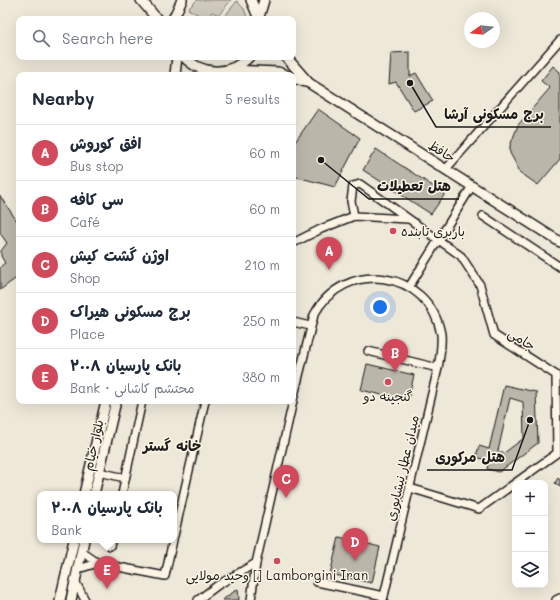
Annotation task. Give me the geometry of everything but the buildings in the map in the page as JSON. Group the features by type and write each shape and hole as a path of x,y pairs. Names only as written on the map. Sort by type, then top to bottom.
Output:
{"main road":[{"path":"141,0 154,16"},
{"path":"174,16 182,0"},
{"path":"251,0 258,16"},
{"path":"260,16 264,0"},
{"path":"175,72 177,60"},
{"path":"188,60 204,70 223,72 278,72"},
{"path":"223,72 238,66 245,60"},
{"path":"289,60 308,83"},
{"path":"296,79 308,83"},
{"name":"حافظ","path":"308,83 560,242"},
{"name":"بلوار خیام","path":"85,491 105,404"},
{"name":"بلوار خیام","path":"95,491 115,404"},
{"path":"60,600 73,543"},
{"path":"71,600 84,543"}],"street":[{"path":"446,170 560,40"},
{"name":"جامی","path":"354,216 351,192 353,186 360,184 407,219 440,240 461,256 480,285 494,335 556,375 557,453 479,509 410,488"},
{"path":"408,287 440,240 472,186"},
{"name":"جامی","path":"296,242 321,229 354,216 407,219"},
{"path":"483,216 560,267"},
{"name":"میدان عطار نیشابوری","path":"296,387 310,326 319,305 336,289 351,282 370,277 384,278 396,281 408,287 427,305 441,335 438,368 383,598"},
{"path":"296,323 310,326"},
{"path":"368,351 438,368"},
{"path":"123,491 141,404"},
{"path":"177,523 204,404"},
{"name":"میدان عطار نیشابوری","path":"251,600 256,563 292,404"},
{"path":"99,472 125,478"},
{"path":"82,552 98,563 165,576 172,543"},
{"path":"78,569 98,563"},
{"path":"198,600 218,585 256,563"},
{"path":"75,581 85,600"},
{"path":"317,582 383,598"},
{"path":"556,600 560,598"}],"shaded area":[{"path":"197,0 231,0 219,15 212,12 209,16 201,16 188,9"},
{"path":"237,1 244,9 247,16 225,16"}],"place":[{"name":"برج مسکونی آرشا","path":"410,83"},
{"name":"هتل تعطیلات","path":"321,160"},
{"name":"باربری تابنده","path":"393,231"},
{"name":"افق کوروش","path":"329,270"},
{"name":"سی کافه","path":"395,372"},
{"name":"گنجینه دو","path":"388,382"},
{"name":"هتل مرکوری","path":"530,420"},
{"name":"اوژن گشت كيش","path":"286,498"},
{"name":"وحید مولایی [] Lamborgini Iran","path":"277,561"},
{"name":"برج مسکونی هیراک","path":"355,561"},
{"name":"بانک پارسیان ۲۰۰۸","path":"107,589"}],"district":[{"name":"خانه گستر","path":"172,446"}]}
